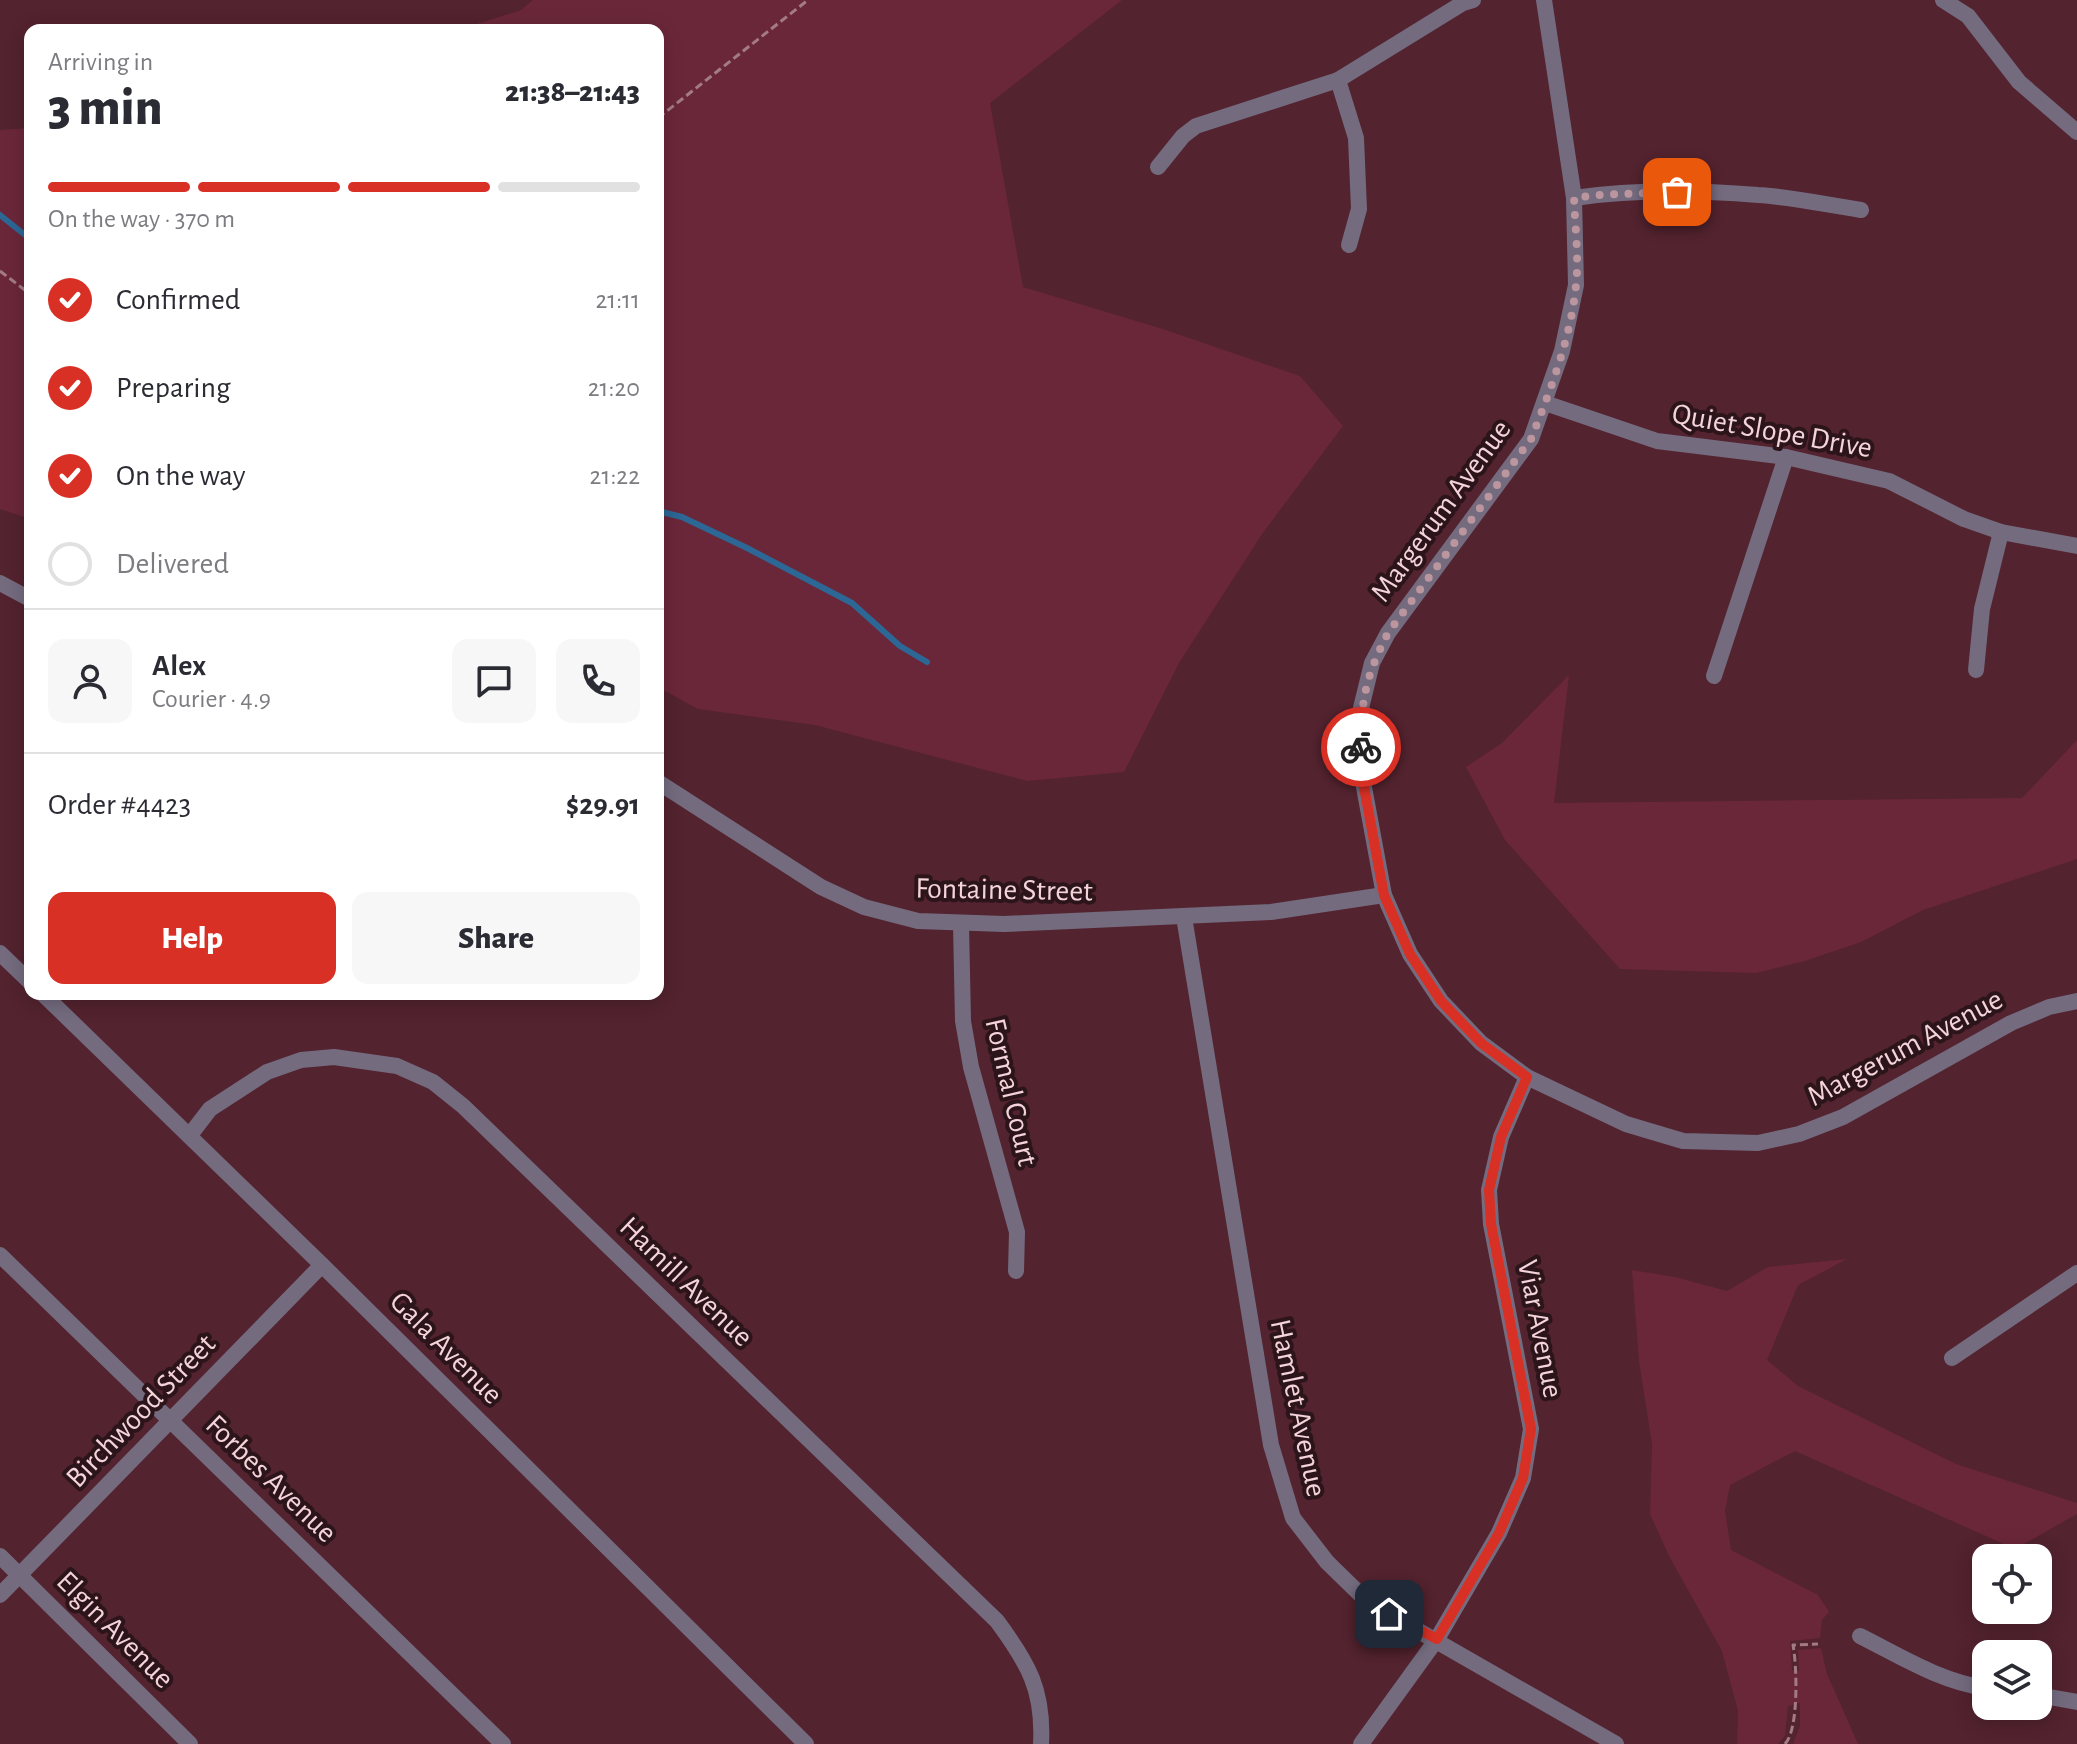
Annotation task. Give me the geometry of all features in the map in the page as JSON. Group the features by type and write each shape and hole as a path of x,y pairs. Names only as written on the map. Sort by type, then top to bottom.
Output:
{"street":[{"path":"1158,167 1183,136 1196,126 1338,80 1463,3 1473,0"},
{"name":"Margerum Avenue","path":"1544,0 1574,198 1576,285 1562,351 1531,439 1388,633 1372,663 1361,708 1361,771 1384,895 1410,954 1441,1001 1481,1043 1527,1077 1626,1124 1683,1141 1758,1143 1799,1134 1843,1117 2011,1023 2049,1007 2077,1001"},
{"path":"1943,0 1968,16 2019,82 2077,132"},
{"path":"1338,80 1356,138 1359,209 1349,245"},
{"path":"1574,198 1677,192 1760,195 1861,210"},
{"name":"Quiet Slope Drive","path":"1545,403 1657,441 1786,457 1889,481 1964,519 2001,532 2077,546"},
{"path":"1714,676 1786,457"},
{"path":"1976,670 1982,609 2001,532"},
{"path":"0,583 24,596"},
{"name":"Fontaine Street","path":"664,786 821,887 864,907 918,921 961,924 1184,917 1271,912 1384,895"},
{"name":"Hamlet Avenue","path":"1184,917 1271,1445 1293,1518 1327,1562 1368,1602 1616,1744"},
{"name":"Formal Court","path":"961,924 963,1021 971,1067 1017,1232 1016,1271"},
{"path":"0,953 24,976"},
{"name":"Gala Avenue","path":"49,1000 190,1135 806,1744"},
{"name":"Hamill Avenue","path":"190,1135 210,1109 267,1072 301,1060 334,1057 397,1066 433,1082 474,1117 997,1621 1024,1658 1034,1682 1042,1723 1041,1744"},
{"name":"Viar Avenue","path":"1361,1744 1437,1639 1499,1533 1523,1478 1531,1429 1491,1224 1489,1190 1501,1137 1527,1077"},
{"name":"Forbes Avenue","path":"0,1255 503,1744"},
{"name":"Birchwood Street","path":"0,1595 322,1265"},
{"path":"1952,1358 2077,1273"},
{"name":"Elgin Avenue","path":"0,1556 190,1744"},
{"path":"1860,1636 1942,1677 1972,1686"},
{"path":"2052,1698 2077,1702"}],"path":[{"path":"664,113 808,0"},
{"path":"0,271 24,289"},
{"path":"1785,1744 1790,1739 1795,1717 1796,1659 1793,1645 1818,1644"}],"shaded area":[{"path":"533,0 1122,0 990,103 1023,287 1163,329 1300,376 1343,426 1262,534 1179,663 1124,772 1027,781 815,725 698,709 664,690 664,24 477,24 521,10"},
{"path":"24,128 24,517 0,509 0,130"},
{"path":"1569,675 1554,803 2022,798 2077,740 2077,859 1923,910 1861,942 1756,973 1620,969 1505,840 1466,767 1502,743"},
{"path":"1847,1259 1798,1285 1767,1360 1798,1386 1956,1464 2077,1503 2077,1514 2024,1544 2004,1544 1795,1451 1730,1485 1725,1511 1731,1550 1818,1595 1829,1612 1822,1620 1820,1638 1790,1641 1792,1670 1799,1671 1798,1650 1821,1648 1827,1674 1858,1744 1793,1744 1800,1726 1800,1703 1788,1706 1785,1736 1778,1744 1737,1744 1738,1711 1722,1651 1669,1556 1650,1514 1652,1444 1639,1361 1632,1270 1675,1277 1727,1291 1768,1267"}],"waterway":[{"path":"0,215 24,234"},
{"path":"664,512 682,517 745,547 852,603 900,646 927,662"}],"way so far":[{"path":"1361,747 1361,708 1372,663 1388,633 1531,439 1545,403 1562,351 1576,285 1574,198 1677,192"}],"route":[{"path":"1361,747 1361,771 1384,895 1410,954 1441,1001 1481,1043 1527,1077 1501,1137 1489,1190 1491,1224 1531,1429 1523,1478 1499,1533 1437,1639 1389,1614"}]}
